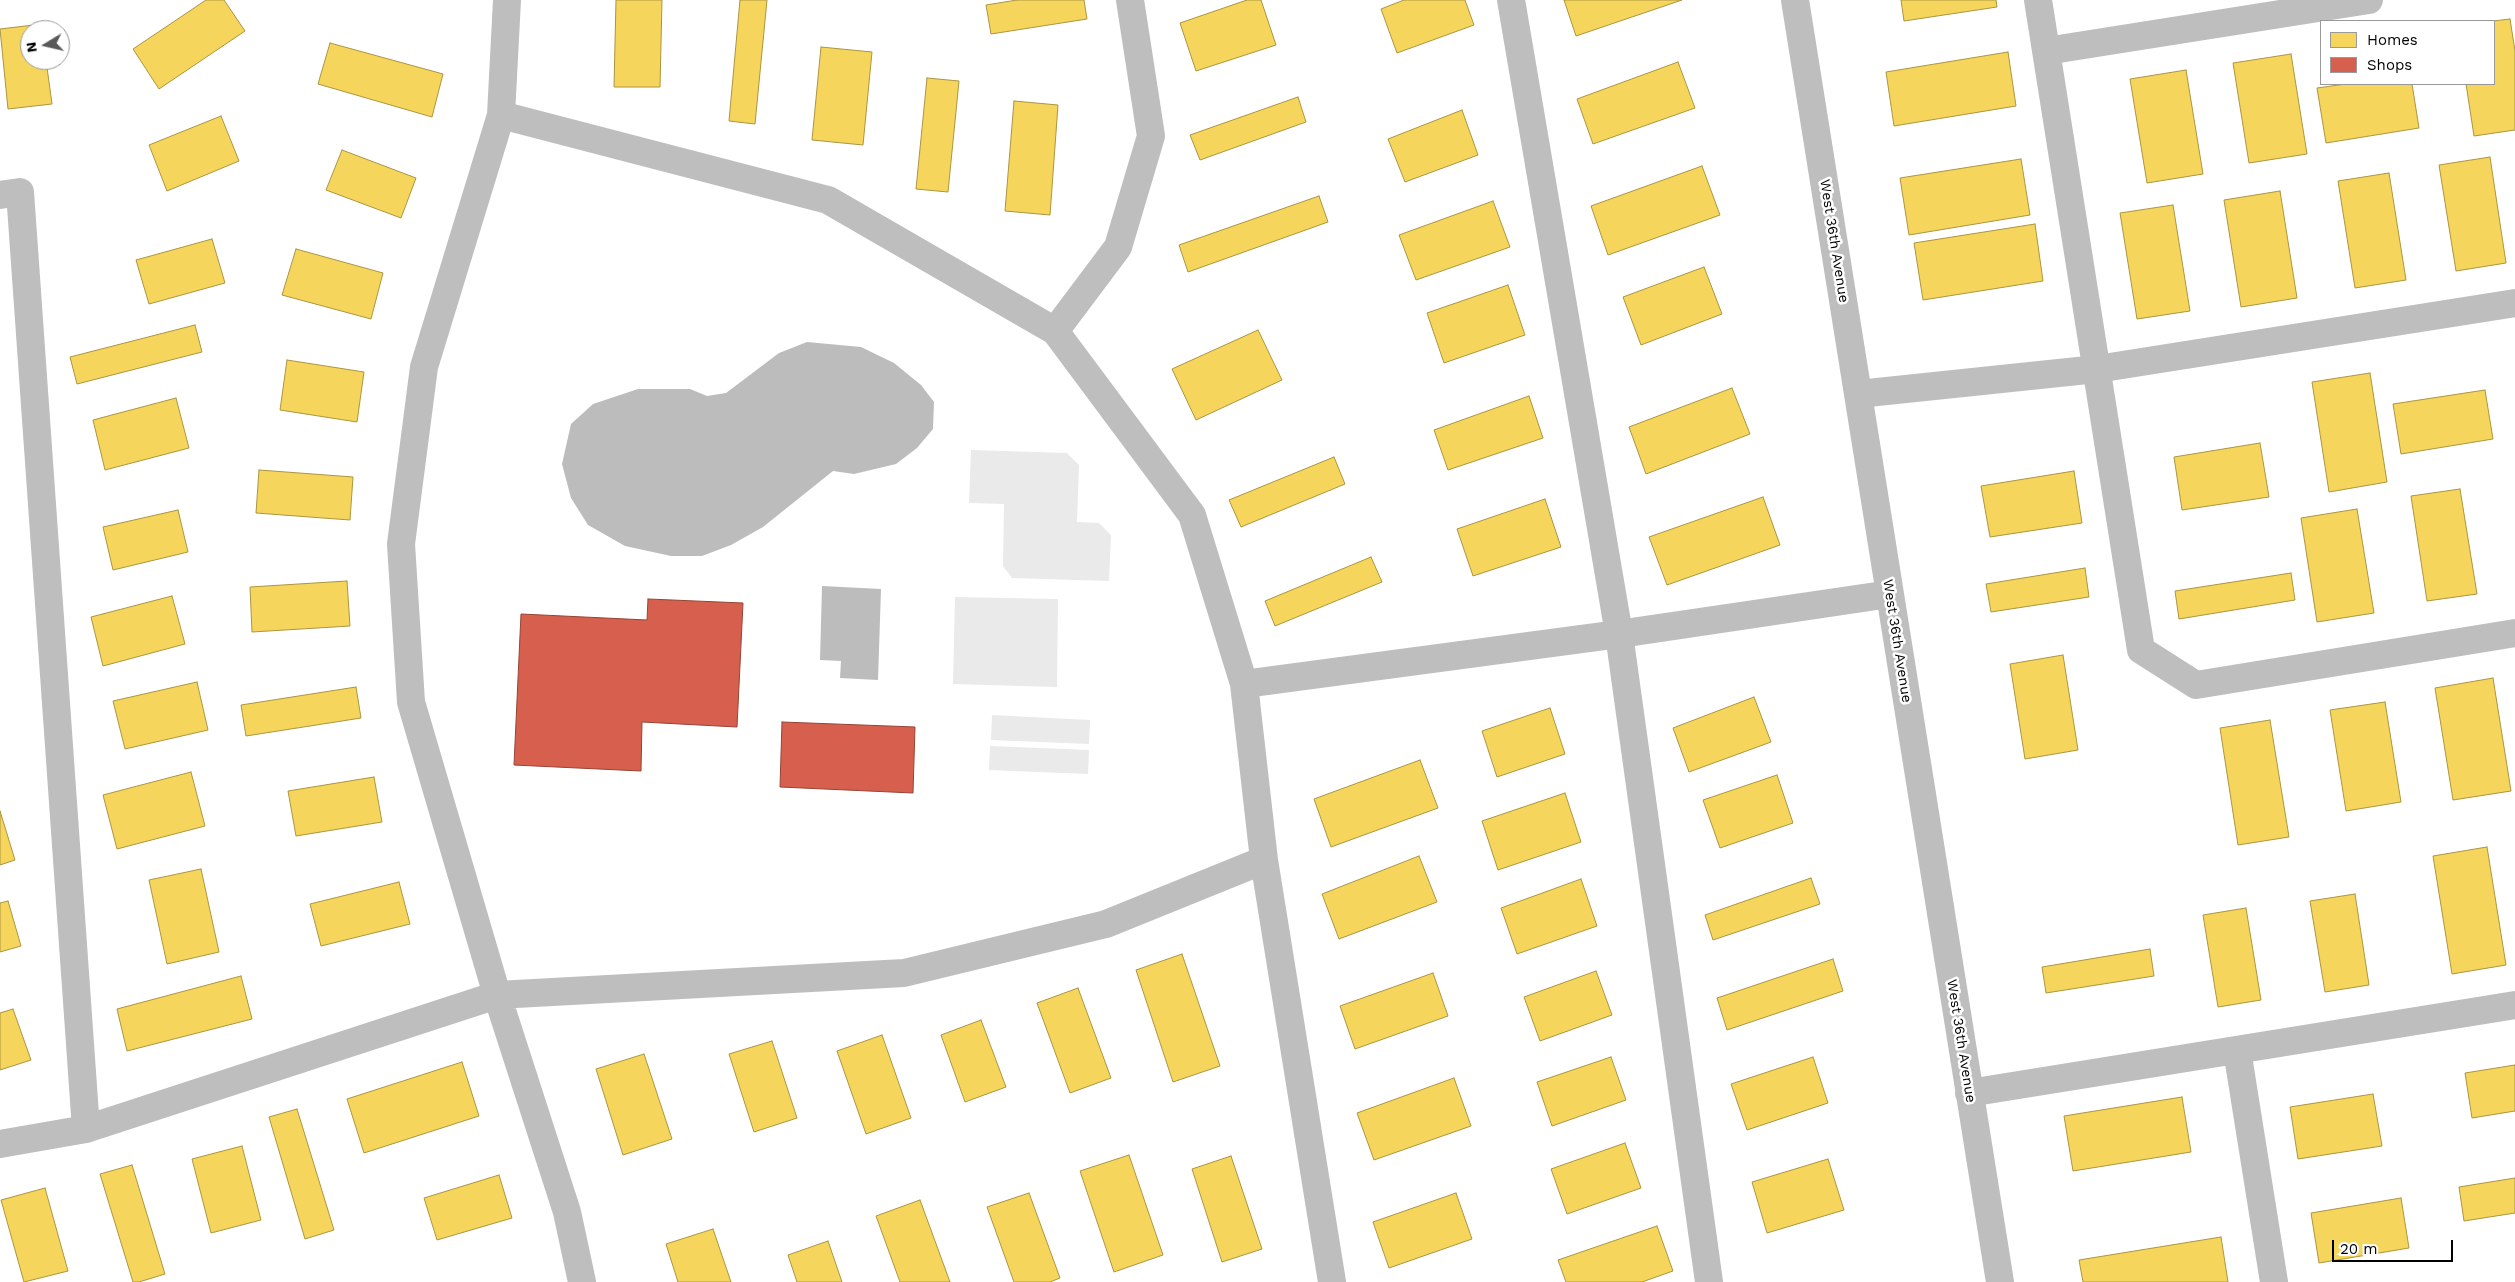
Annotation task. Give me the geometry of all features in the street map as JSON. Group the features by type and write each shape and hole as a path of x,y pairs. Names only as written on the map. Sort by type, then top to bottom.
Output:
{"street":[{"path":"507,0 502,115 424,367 401,544 411,702 497,995 567,1212 582,1282"},
{"path":"1055,331 1118,247 1151,136 1130,0"},
{"path":"1511,0 1619,634 1709,1282"},
{"name":"West 36th Avenue","path":"1795,0 2000,1282"},
{"path":"2038,0 2141,650 2196,685 2515,633"},
{"path":"2046,52 2369,0"},
{"path":"502,115 828,200 1055,331 1192,515 1244,684 1264,860 1332,1282"},
{"path":"0,195 20,192 86,1129"},
{"path":"1858,394 2097,369 2515,303"},
{"path":"1244,684 1619,634 1890,594"},
{"path":"0,1144 86,1129 497,995 904,973 1106,924 1264,860"},
{"path":"1970,1093 2515,1006"},
{"path":"2237,1050 2274,1282"}],"shaded area":[{"path":"807,342 861,347 894,363 921,385 934,402 933,429 917,448 896,464 854,474 833,471 763,527 731,545 702,556 671,556 625,546 588,525 571,498 562,464 571,424 593,404 638,389 690,389 707,396 726,393 779,353"},
{"path":"971,450 1067,453 1079,465 1077,522 1099,523 1111,535 1109,581 1012,578 1003,566 1004,504 969,503"},
{"path":"822,586 881,589 878,680 840,678 841,661 820,660"},
{"path":"955,597 1058,599 1057,687 953,684"},
{"path":"992,715 1090,720 1089,744 991,740"},
{"path":"990,746 1089,750 1088,774 989,770"}],"building: Homes":[{"path":"206,0 224,0 245,31 159,89 133,49"},
{"path":"616,0 662,0 660,87 614,87"},
{"path":"740,0 767,0 755,124 729,121"},
{"path":"1017,0 1084,0 1087,19 991,34 986,5"},
{"path":"1247,0 1261,0 1276,45 1196,71 1180,23"},
{"path":"1404,0 1465,0 1474,25 1397,53 1381,9"},
{"path":"1564,0 1682,0 1576,36"},
{"path":"1901,0 1996,0 1997,7 1904,21"},
{"path":"2510,19 2515,51 2515,130 2474,136 2466,85 2495,85 2495,21"},
{"path":"20,27 20,70 47,70 52,104 8,109 0,29"},
{"path":"330,43 443,74 432,117 318,84"},
{"path":"821,47 872,52 863,145 812,140"},
{"path":"2008,52 2016,106 1894,126 1886,72"},
{"path":"2291,54 2307,154 2249,163 2233,63"},
{"path":"1678,62 1695,108 1593,144 1577,99"},
{"path":"2186,70 2203,174 2147,183 2130,79"},
{"path":"927,78 959,81 948,192 916,189"},
{"path":"2339,85 2412,85 2419,128 2326,143 2317,88"},
{"path":"1298,97 1306,122 1200,160 1190,135"},
{"path":"1014,101 1058,105 1050,215 1005,211"},
{"path":"1462,110 1478,155 1405,182 1388,139"},
{"path":"221,116 239,161 167,191 149,145"},
{"path":"342,150 416,178 401,218 326,190"},
{"path":"2490,157 2506,263 2456,271 2439,165"},
{"path":"2021,159 2030,215 1909,235 1900,178"},
{"path":"1702,166 1720,215 1608,255 1591,206"},
{"path":"2389,173 2406,280 2355,288 2338,181"},
{"path":"2280,191 2297,298 2241,307 2224,200"},
{"path":"1319,196 1328,222 1188,272 1179,245"},
{"path":"1493,201 1510,247 1416,280 1399,235"},
{"path":"2173,205 2190,311 2137,319 2120,213"},
{"path":"2035,224 2043,281 1923,300 1914,243"},
{"path":"212,239 225,283 149,304 136,260"},
{"path":"296,249 383,273 371,319 282,295"},
{"path":"1704,267 1722,314 1641,345 1623,297"},
{"path":"1508,285 1525,335 1444,363 1427,313"},
{"path":"195,325 202,352 77,384 70,357"},
{"path":"1258,330 1282,380 1196,420 1172,369"},
{"path":"287,360 364,372 357,422 280,410"},
{"path":"2370,373 2387,482 2329,492 2312,382"},
{"path":"1732,388 1750,434 1646,474 1629,427"},
{"path":"2485,390 2493,439 2401,454 2393,404"},
{"path":"1529,396 1543,438 1448,470 1434,430"},
{"path":"176,398 189,448 105,470 93,420"},
{"path":"2260,443 2269,497 2182,510 2174,457"},
{"path":"1334,457 1345,484 1241,527 1229,500"},
{"path":"259,470 353,477 350,520 256,513"},
{"path":"2074,471 2082,523 1990,537 1981,486"},
{"path":"2460,489 2477,594 2427,601 2411,496"},
{"path":"1763,497 1780,545 1667,585 1649,537"},
{"path":"1545,499 1561,547 1473,576 1457,529"},
{"path":"2357,509 2374,613 2317,622 2301,518"},
{"path":"178,510 188,552 113,570 103,527"},
{"path":"1371,557 1382,582 1275,626 1265,601"},
{"path":"2085,568 2089,597 1991,612 1986,584"},
{"path":"2291,573 2295,600 2179,619 2175,591"},
{"path":"347,581 350,626 252,632 250,587"},
{"path":"172,596 185,644 103,666 91,617"},
{"path":"2063,655 2078,750 2025,759 2010,664"},
{"path":"2493,678 2511,791 2453,800 2435,688"},
{"path":"197,682 208,730 125,749 113,701"},
{"path":"356,687 361,718 246,736 241,705"},
{"path":"1754,697 1771,742 1689,772 1673,728"},
{"path":"2385,702 2401,802 2346,811 2330,710"},
{"path":"1550,708 1565,754 1497,777 1482,731"},
{"path":"2270,720 2289,837 2238,845 2220,728"},
{"path":"1420,760 1438,808 1331,847 1314,799"},
{"path":"191,772 205,826 117,849 103,795"},
{"path":"1777,775 1793,823 1720,848 1703,800"},
{"path":"374,777 382,822 296,836 288,791"},
{"path":"1565,793 1581,842 1498,870 1482,821"},
{"path":"0,811 15,860 0,865"},
{"path":"2487,847 2506,965 2452,974 2433,856"},
{"path":"1419,856 1437,902 1339,939 1322,894"},
{"path":"201,869 219,952 167,964 149,880"},
{"path":"1811,878 1820,904 1713,940 1705,915"},
{"path":"1581,879 1597,926 1517,954 1501,908"},
{"path":"399,882 410,924 321,946 310,904"},
{"path":"2355,894 2369,985 2325,992 2310,901"},
{"path":"8,901 21,946 0,952 0,903"},
{"path":"2246,908 2261,1000 2218,1007 2203,915"},
{"path":"2150,949 2154,976 2046,993 2042,967"},
{"path":"1182,954 1220,1066 1173,1082 1136,970"},
{"path":"1833,959 1843,991 1727,1030 1717,998"},
{"path":"1596,971 1612,1015 1540,1041 1524,997"},
{"path":"1433,973 1448,1016 1355,1049 1340,1006"},
{"path":"241,976 252,1019 127,1051 117,1009"},
{"path":"1078,988 1111,1078 1070,1093 1037,1003"},
{"path":"13,1009 31,1060 0,1070 0,1013"},
{"path":"981,1020 1006,1087 965,1102 941,1035"},
{"path":"882,1035 911,1118 866,1134 837,1051"},
{"path":"772,1041 797,1118 754,1132 729,1054"},
{"path":"644,1054 672,1139 623,1155 596,1069"},
{"path":"1611,1057 1626,1100 1552,1126 1537,1082"},
{"path":"1813,1057 1828,1103 1747,1130 1731,1084"},
{"path":"462,1062 479,1116 364,1153 347,1099"},
{"path":"2515,1065 2515,1111 2472,1118 2465,1073"},
{"path":"1454,1078 1471,1126 1374,1160 1357,1113"},
{"path":"2373,1094 2382,1146 2298,1159 2290,1107"},
{"path":"2182,1097 2191,1152 2073,1171 2064,1116"},
{"path":"297,1109 334,1230 305,1239 269,1117"},
{"path":"1625,1143 1641,1188 1567,1214 1551,1169"},
{"path":"242,1146 261,1220 211,1233 192,1159"},
{"path":"1129,1155 1163,1255 1114,1272 1080,1171"},
{"path":"1231,1156 1262,1249 1222,1262 1192,1169"},
{"path":"1828,1159 1844,1210 1767,1233 1752,1182"},
{"path":"132,1165 165,1274 139,1282 133,1282 100,1174"},
{"path":"499,1175 512,1218 437,1240 424,1198"},
{"path":"2515,1178 2515,1213 2464,1221 2459,1187"},
{"path":"45,1188 68,1271 24,1282 1,1200"},
{"path":"1029,1193 1060,1278 1050,1282 1014,1282 987,1207"},
{"path":"1456,1193 1472,1239 1389,1268 1373,1222"},
{"path":"2401,1198 2409,1248 2319,1263 2311,1213"},
{"path":"920,1200 950,1282 900,1282 876,1216"},
{"path":"1657,1226 1673,1271 1642,1282 1566,1282 1558,1260"},
{"path":"713,1229 731,1282 678,1282 666,1244"},
{"path":"2221,1237 2228,1282 2083,1282 2079,1260"},
{"path":"828,1241 842,1282 797,1282 788,1255"}],"building: Shops":[{"path":"648,599 743,603 737,727 642,722 641,771 514,765 521,614 647,620"},
{"path":"782,722 915,727 913,793 780,787"}]}
